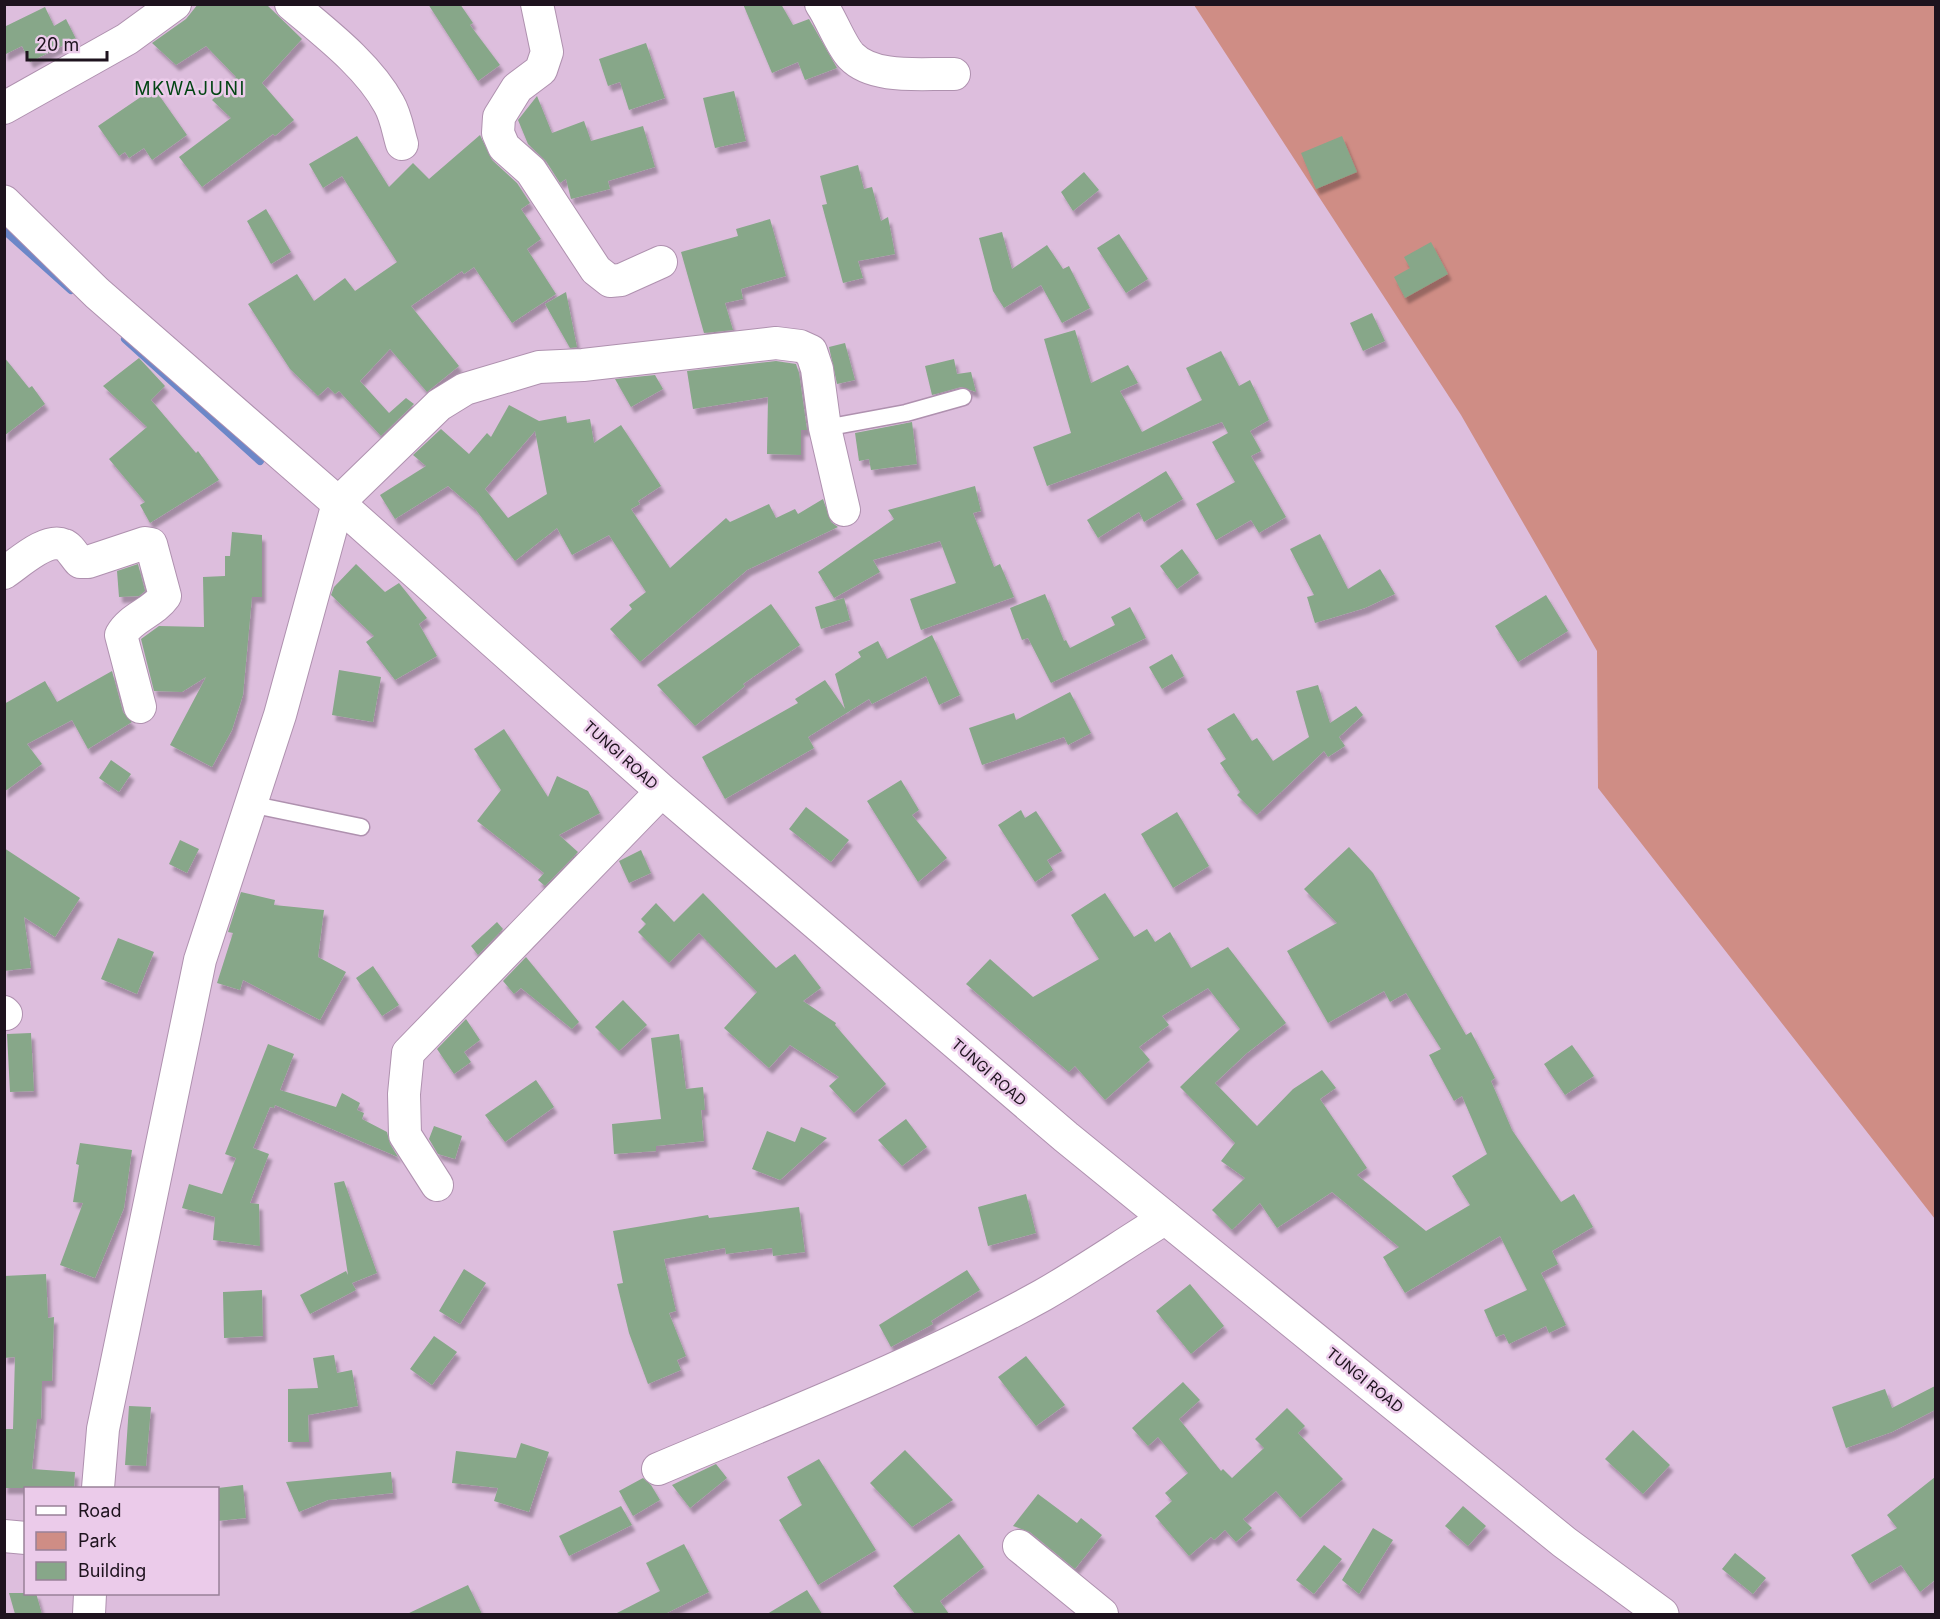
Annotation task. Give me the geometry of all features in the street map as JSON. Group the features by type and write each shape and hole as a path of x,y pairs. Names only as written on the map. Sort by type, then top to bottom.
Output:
{"main road":[{"name":"TUNGI ROAD","path":"4,202 97,293 338,502 662,791 1066,1137 1564,1542 1662,1614"}],"street":[{"path":"4,108 127,39 175,4"},
{"path":"291,4 332,36 368,76 389,103 402,144"},
{"path":"537,4 547,52 541,70 517,88 499,117 498,133 504,147 531,171 596,270 610,281 621,280 662,262"},
{"path":"821,4 850,56 864,66 884,71 954,74"},
{"path":"98,1487 103,1429 200,960 280,715 338,502 438,405 465,389 539,367 583,365 776,343 800,346 811,351 825,428 844,510"},
{"path":"4,573 45,546 66,545 80,562 88,562 145,543 151,544 165,596 159,604 126,626 121,635 140,707"},
{"path":"437,1185 405,1135 404,1094 408,1053 662,791"},
{"path":"658,1469 878,1376 999,1318 1045,1294 1166,1218"},
{"path":"4,1536 24,1538"},
{"path":"1018,1546 1102,1614"},
{"path":"89,1614 90,1595"}],"lane":[{"path":"825,428 906,412 963,397"},
{"path":"250,804 361,827"}],"green space":[{"path":"1194,5 1935,5 1935,1219 1598,788 1597,651 1461,415"}],"building":[{"path":"198,4 266,4 302,39 262,83 294,120 202,187 179,157 231,118 212,100 236,77 206,46 176,65 152,43 186,19"},
{"path":"428,4 460,4 473,23 470,25 500,65 478,81"},
{"path":"743,4 781,4 793,25 809,19 837,68 805,80 798,62 772,73"},
{"path":"45,7 54,26 66,19 76,39 30,62 22,46 4,55 4,27"},
{"path":"646,43 665,98 629,110 620,82 608,86 599,59"},
{"path":"154,88 187,135 152,160 144,148 129,158 125,152 119,156 98,126"},
{"path":"734,91 746,141 715,148 703,98"},
{"path":"537,96 552,133 584,121 591,141 643,126 655,167 608,181 610,189 571,199 566,179 560,183 546,161 528,144 518,120"},
{"path":"480,135 492,160 517,183 530,203 521,209 541,239 527,249 556,294 512,323 474,267 464,274 462,271 411,306 459,366 427,392 390,349 360,381 389,413 406,398 414,404 381,436 339,391 335,394 328,387 318,396 290,369 248,304 297,274 314,301 345,278 355,291 397,262 342,176 323,188 309,164 357,136 389,187 413,163 429,179"},
{"path":"1342,136 1357,172 1316,189 1301,153"},
{"path":"858,165 864,189 872,187 881,221 888,217 895,254 858,261 863,278 843,283 822,205 827,204 820,176"},
{"path":"1084,172 1099,190 1073,211 1061,192"},
{"path":"266,209 291,252 271,264 247,221"},
{"path":"770,219 786,276 741,289 743,299 725,303 733,330 704,333 681,252 738,236 736,229"},
{"path":"1002,232 1012,269 1047,245 1063,269 1069,266 1090,308 1062,323 1041,285 1004,308 993,291 979,238"},
{"path":"1119,234 1148,279 1126,293 1097,248"},
{"path":"1431,242 1448,274 1405,298 1394,277 1410,268 1404,257"},
{"path":"566,292 577,347 570,348 545,304"},
{"path":"1372,313 1385,341 1363,351 1350,323"},
{"path":"1075,330 1091,383 1128,365 1138,383 1120,391 1142,432 1202,400 1186,368 1221,351 1239,386 1250,380 1269,420 1250,431 1261,451 1251,456 1286,517 1259,533 1251,520 1216,540 1196,504 1235,482 1212,442 1228,433 1222,422 1047,486 1033,447 1071,433 1044,339"},
{"path":"845,343 855,380 837,384 829,347"},
{"path":"4,357 29,388 32,386 45,404 4,436"},
{"path":"139,358 165,386 151,400 196,453 198,451 219,480 150,523 140,505 145,502 109,459 147,427 103,386"},
{"path":"954,359 957,374 971,372 976,392 961,387 932,395 925,366"},
{"path":"776,361 796,364 799,373 807,430 801,430 801,455 767,454 768,397 693,409 687,371"},
{"path":"655,375 663,389 631,407 615,379"},
{"path":"509,405 539,421 566,416 567,423 590,419 594,443 621,425 661,486 638,501 640,504 631,509 670,568 726,518 730,522 769,504 776,518 795,509 798,514 823,499 831,522 838,527 747,570 640,662 610,629 632,609 629,605 646,592 609,535 572,555 557,528 515,561 476,510 448,486 395,519 380,495 426,466 413,455 441,429 469,454 487,433 491,437","holes":["535,431 547,494 508,518 485,489"]},
{"path":"912,422 917,464 871,470 869,459 859,461 855,433"},
{"path":"1166,471 1183,499 1144,522 1139,512 1098,538 1087,520"},
{"path":"975,486 981,511 973,513 994,567 1000,564 1014,597 921,630 910,599 956,583 940,541 873,560 880,572 834,598 818,572 894,519 888,510"},
{"path":"232,532 262,535 262,597 252,597 243,695 232,730 212,767 170,745 206,677 182,692 154,691 141,639 159,626 204,627 203,577 225,576 225,556 230,556"},
{"path":"1320,534 1348,589 1380,569 1395,594 1365,608 1315,623 1307,597 1314,595 1290,549"},
{"path":"1182,549 1199,573 1177,589 1160,566"},
{"path":"138,564 145,591 139,596 119,597 117,571"},
{"path":"356,564 385,592 399,583 427,618 419,624 437,656 395,680 366,642 374,636 331,595 334,587"},
{"path":"1045,594 1064,641 1066,640 1070,648 1115,625 1111,617 1130,607 1146,638 1051,683 1028,638 1022,640 1010,608"},
{"path":"1546,595 1568,631 1518,662 1495,626"},
{"path":"844,598 850,620 821,629 815,607"},
{"path":"771,604 800,645 743,684 745,686 695,726 657,685"},
{"path":"932,635 960,695 939,705 926,676 872,704 869,699 808,737 814,748 725,799 702,757 798,703 795,699 825,680 845,709 835,674 861,657 858,652 878,641 887,659"},
{"path":"1172,654 1184,676 1162,689 1149,667"},
{"path":"339,670 381,677 373,722 332,715"},
{"path":"112,671 123,712 132,722 88,749 72,720 27,744 42,764 4,792 4,704 45,681 57,702"},
{"path":"1318,685 1330,723 1356,706 1363,715 1339,737 1345,746 1328,757 1324,751 1257,815 1237,795 1240,792 1220,763 1226,759 1207,729 1234,713 1252,741 1257,738 1273,761 1309,737 1296,691"},
{"path":"1070,692 1091,733 1068,745 1064,737 982,765 969,728 1014,713 1016,720"},
{"path":"504,729 548,797 557,776 588,791 600,813 559,835 578,852 545,886 538,880 544,873 477,821 501,790 474,749"},
{"path":"111,760 131,774 119,792 99,778"},
{"path":"901,780 919,810 912,815 947,858 918,882 867,801"},
{"path":"806,807 849,840 831,862 789,829"},
{"path":"1021,810 1025,818 1036,811 1062,851 1047,860 1053,870 1035,882 998,825"},
{"path":"1177,812 1209,866 1173,888 1141,834"},
{"path":"180,840 199,849 187,873 169,864"},
{"path":"1349,847 1373,873 1466,1035 1471,1032 1495,1078 1491,1081 1512,1130 1561,1202 1574,1194 1593,1227 1552,1251 1558,1264 1541,1273 1566,1325 1549,1333 1546,1326 1509,1344 1504,1334 1496,1337 1484,1310 1527,1290 1500,1236 1405,1293 1383,1257 1399,1247 1332,1192 1277,1228 1260,1203 1232,1230 1212,1210 1245,1178 1221,1161 1235,1143 1180,1087 1240,1029 1208,988 1162,1016 1169,1025 1139,1047 1150,1060 1105,1100 1075,1066 1069,1072 966,984 990,959 1033,997 1099,959 1071,915 1105,893 1134,937 1147,929 1155,942 1170,932 1191,968 1228,947 1286,1023 1247,1053 1215,1083 1257,1126 1293,1089 1322,1070 1336,1088 1320,1099 1367,1168 1357,1175 1426,1231 1470,1205 1452,1176 1487,1154 1462,1096 1454,1101 1429,1055 1441,1049 1406,993 1390,1002 1384,991 1328,1023 1287,951 1337,923 1304,889"},
{"path":"4,848 80,898 55,937 24,917 31,968 4,971"},
{"path":"641,850 651,873 629,883 619,861"},
{"path":"241,892 275,900 274,905 324,910 318,957 346,972 320,1020 243,980 240,990 217,983 233,933 228,932"},
{"path":"703,893 776,968 795,954 821,988 803,1001 836,1023 835,1025 886,1084 854,1113 829,1086 839,1077 790,1045 769,1068 724,1028 757,992 699,933 669,963 638,932 646,924 641,919 656,903 674,922"},
{"path":"497,922 503,929 478,955 471,946"},
{"path":"118,938 154,952 137,994 101,979"},
{"path":"526,957 579,1022 572,1029 521,988 514,994 503,981"},
{"path":"373,966 399,1005 382,1016 356,978"},
{"path":"623,1000 647,1025 619,1051 595,1027"},
{"path":"466,1019 480,1040 464,1052 471,1062 454,1074 437,1049"},
{"path":"31,1033 34,1091 10,1092 7,1034"},
{"path":"679,1034 686,1089 703,1087 705,1110 701,1110 704,1141 656,1146 656,1151 614,1154 612,1124 661,1119 651,1038"},
{"path":"268,1044 294,1054 280,1090 336,1107 342,1093 360,1103 357,1110 364,1113 362,1119 387,1132 390,1144 398,1157 275,1105 274,1108 270,1107 253,1148 269,1154 250,1203 259,1204 260,1246 213,1240 215,1217 182,1208 189,1184 222,1194 236,1158 225,1154"},
{"path":"1572,1045 1594,1076 1565,1095 1544,1064"},
{"path":"536,1080 554,1107 505,1142 485,1115"},
{"path":"906,1119 927,1147 902,1166 878,1140"},
{"path":"434,1126 462,1136 455,1159 438,1154 429,1139"},
{"path":"801,1127 827,1138 780,1180 752,1169 767,1131 795,1142"},
{"path":"80,1143 132,1150 124,1208 95,1278 60,1265 83,1203 73,1202"},
{"path":"344,1181 377,1273 352,1283 356,1290 310,1314 300,1295 346,1271 348,1275 334,1183"},
{"path":"1026,1194 1036,1233 988,1246 978,1207"},
{"path":"799,1207 805,1252 773,1256 772,1248 726,1254 725,1248 664,1259 676,1311 669,1313 686,1356 677,1360 681,1370 648,1384 629,1333 617,1284 623,1283 613,1231 708,1215 709,1218"},
{"path":"464,1269 486,1283 460,1324 439,1311"},
{"path":"967,1270 980,1290 931,1321 933,1324 891,1347 879,1325"},
{"path":"46,1274 48,1318 54,1317 52,1381 42,1381 41,1419 37,1419 32,1469 75,1472 74,1487 4,1488 4,1429 13,1429 15,1357 4,1358 4,1276"},
{"path":"1190,1284 1224,1326 1191,1354 1156,1311"},
{"path":"262,1290 263,1336 224,1338 223,1292"},
{"path":"434,1336 457,1352 432,1385 410,1369"},
{"path":"334,1355 337,1373 352,1370 358,1406 308,1415 309,1442 288,1442 288,1389 318,1388 313,1358"},
{"path":"1026,1356 1065,1405 1036,1426 998,1377"},
{"path":"1183,1382 1200,1400 1179,1419 1221,1471 1223,1469 1232,1478 1264,1448 1255,1439 1287,1408 1305,1426 1298,1433 1343,1479 1300,1518 1276,1491 1243,1519 1252,1528 1236,1542 1225,1530 1214,1540 1211,1537 1189,1556 1155,1516 1172,1501 1165,1493 1188,1473 1158,1437 1148,1446 1132,1428"},
{"path":"1935,1386 1935,1410 1892,1432 1846,1448 1832,1407 1885,1389 1892,1408"},
{"path":"129,1406 151,1407 146,1466 125,1465"},
{"path":"1633,1430 1670,1465 1643,1494 1605,1459"},
{"path":"521,1443 549,1452 529,1512 494,1501 498,1488 452,1483 456,1451 516,1458"},
{"path":"905,1450 953,1500 912,1527 870,1483"},
{"path":"819,1459 876,1550 818,1585 779,1520 802,1505 787,1477"},
{"path":"716,1464 727,1478 690,1508 672,1485"},
{"path":"391,1472 393,1493 328,1500 299,1512 286,1482"},
{"path":"1935,1477 1935,1580 1920,1592 1901,1565 1869,1584 1851,1555 1897,1528 1887,1515"},
{"path":"643,1478 651,1485 660,1500 633,1516 619,1491"},
{"path":"243,1485 246,1518 219,1521 219,1488"},
{"path":"1038,1494 1077,1523 1081,1518 1102,1535 1075,1569 1030,1532 1013,1526"},
{"path":"621,1506 632,1525 569,1556 559,1536"},
{"path":"1463,1506 1486,1526 1468,1546 1445,1526"},
{"path":"1373,1528 1393,1540 1359,1594 1342,1580"},
{"path":"959,1534 984,1567 940,1601 949,1614 915,1614 893,1586"},
{"path":"684,1544 709,1592 665,1614 615,1614 660,1591 646,1563"},
{"path":"1324,1545 1342,1559 1314,1594 1296,1580"},
{"path":"1735,1553 1766,1578 1753,1594 1722,1569"},
{"path":"468,1585 482,1614 407,1614"},
{"path":"807,1590 822,1614 767,1614"},
{"path":"9,1593 37,1595 42,1614 15,1614"}],"waterway":[{"path":"4,230 71,290"},
{"path":"125,339 260,461"}],"district":[{"name":"MKWAJUNI","path":"190,88"}]}
